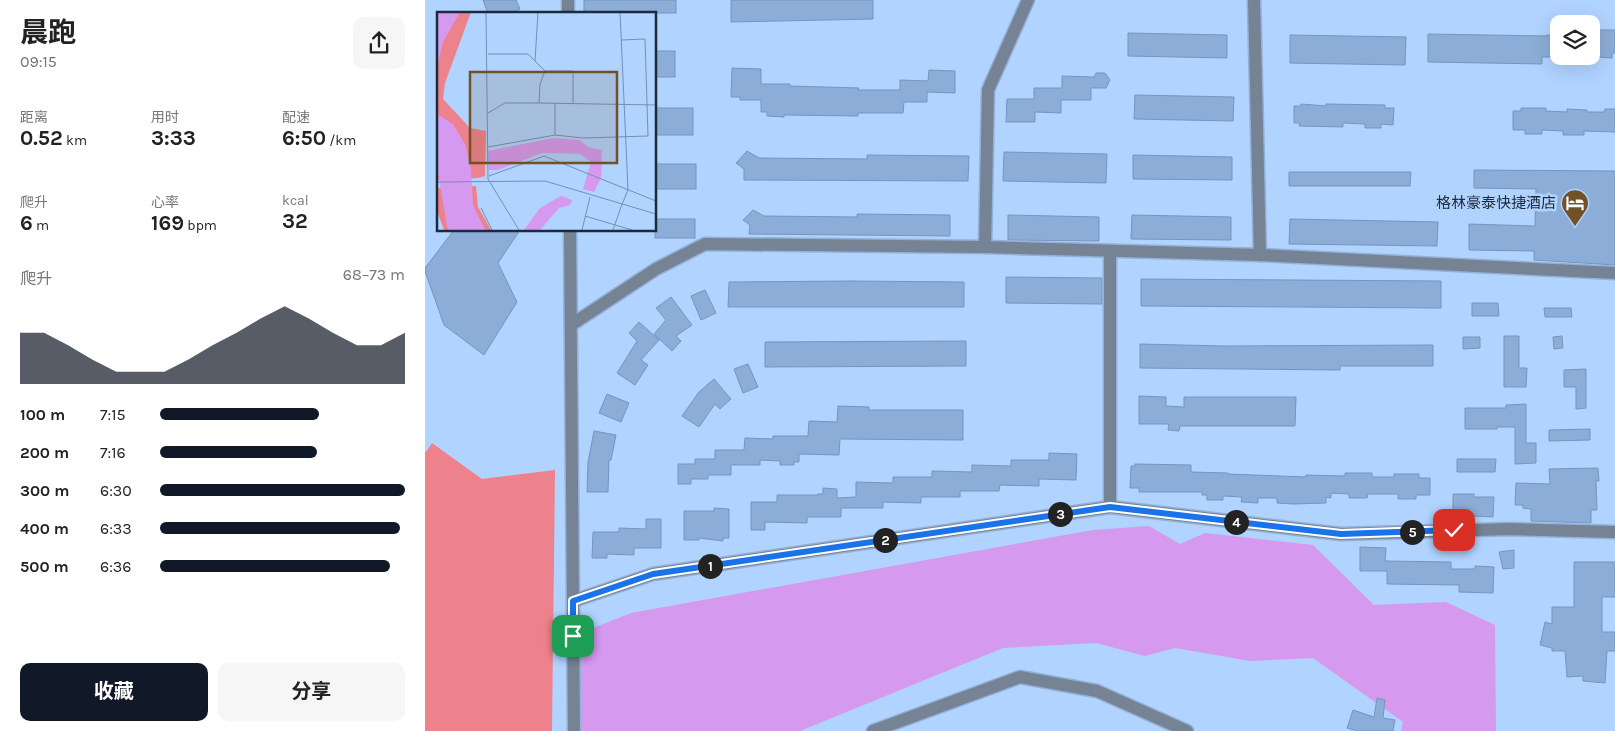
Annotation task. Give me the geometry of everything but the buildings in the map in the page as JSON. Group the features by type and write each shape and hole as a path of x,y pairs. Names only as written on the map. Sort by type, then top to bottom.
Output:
{"street":[{"path":"985,247 988,90 1028,0"},
{"path":"1255,0 1259,255"},
{"path":"570,231 574,731"},
{"path":"571,325 656,269 705,244 1110,250 1259,255 1615,273"},
{"path":"1110,250 1110,507"},
{"path":"573,601 653,574 1110,507 1341,534 1510,529 1615,532"},
{"path":"873,731 1020,677 1097,691 1187,731"}],"shaded area":[{"path":"432,443 482,479 555,470 552,731 425,731 425,451"},
{"path":"1149,526 1180,544 1205,533 1313,545 1374,605 1446,602 1495,625 1496,731 1401,731 1403,722 1313,658 1250,661 1175,648 1145,656 1096,643 1003,648 800,731 574,731 573,636 631,613 1093,530"}],"place":[{"name":"格林豪泰快捷酒店","path":"1575,227"}],"route":[{"path":"573,636 573,601 653,574 1110,507 1341,534 1454,530"}]}
